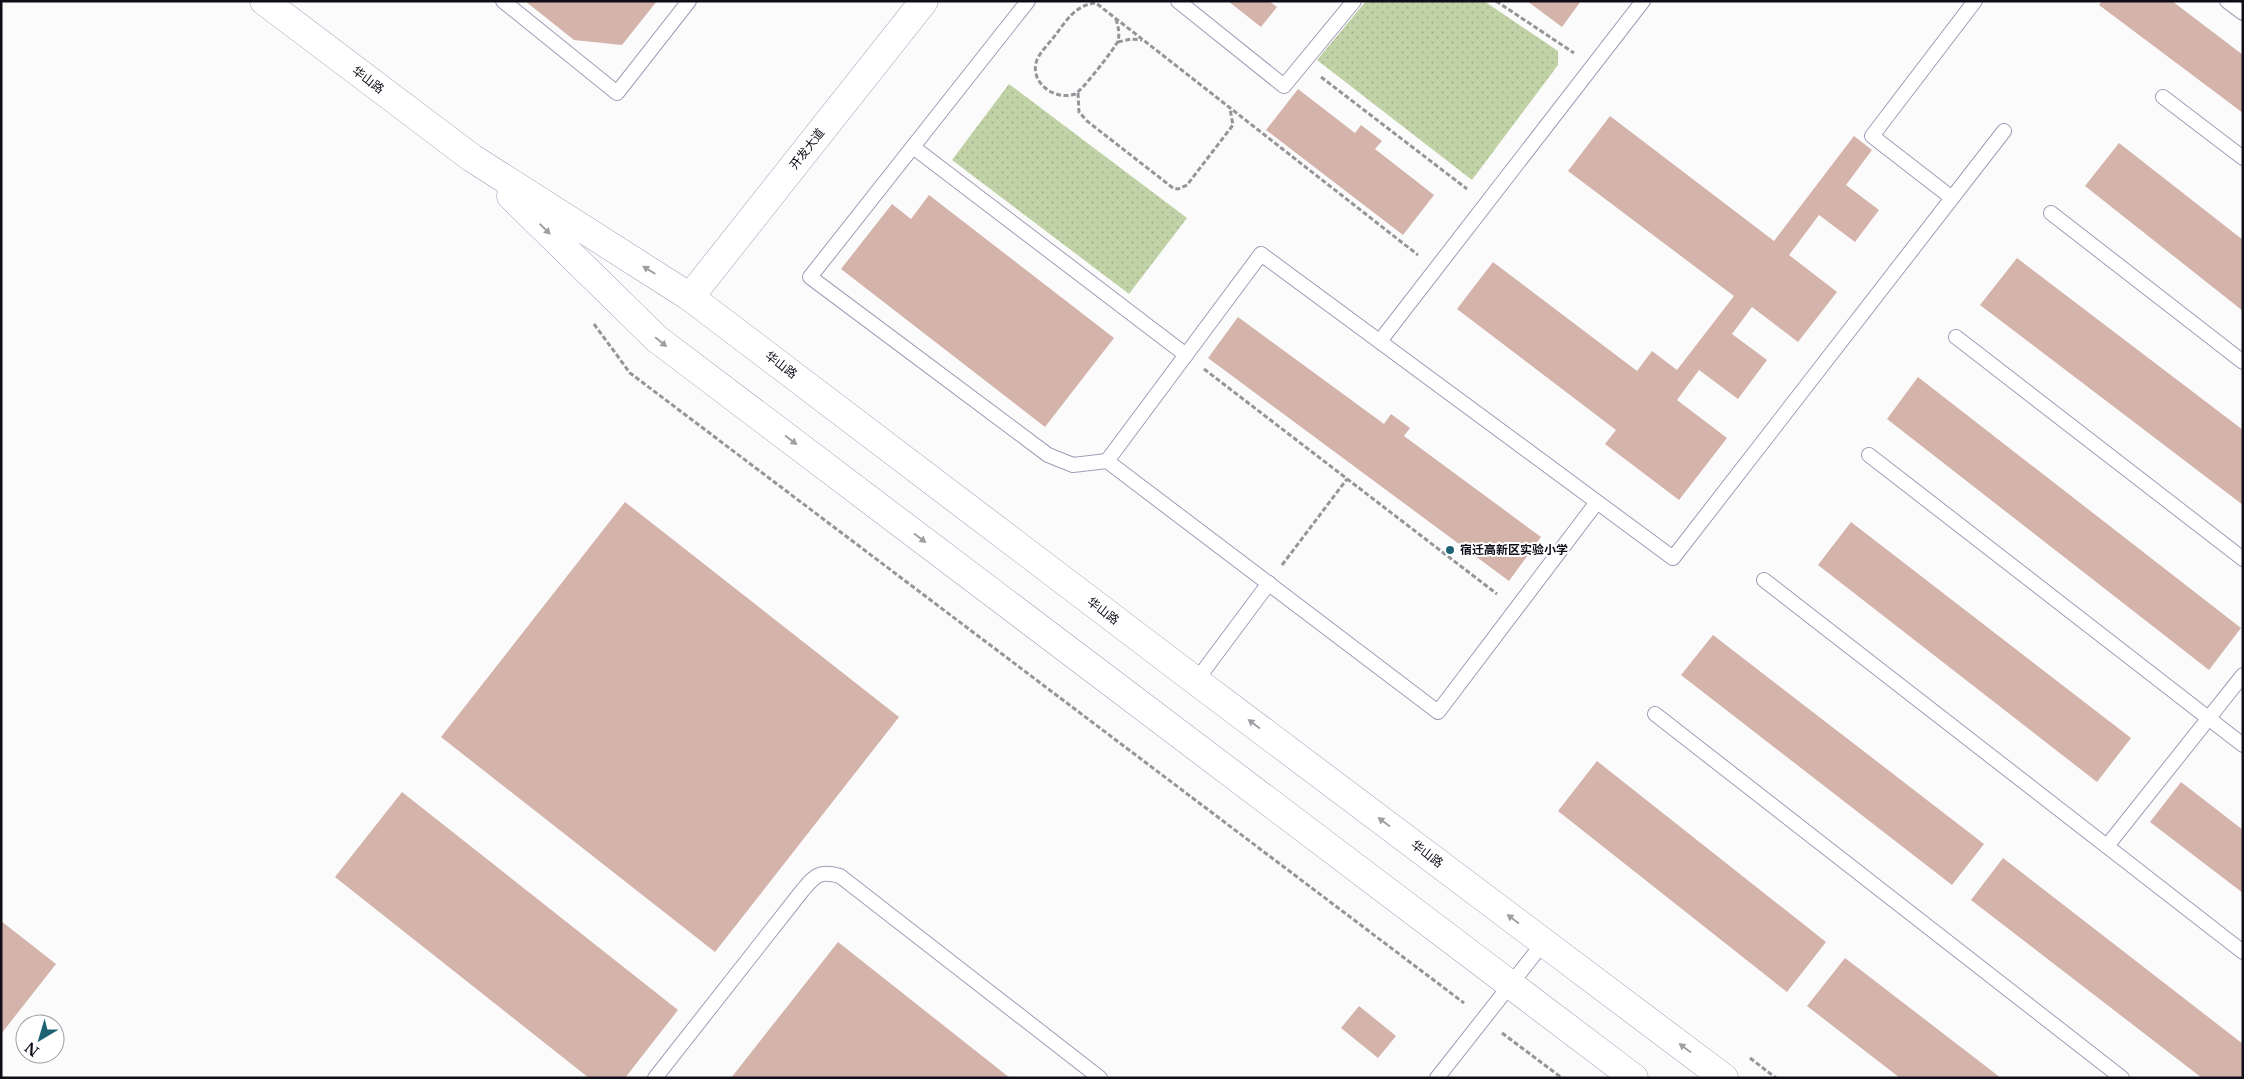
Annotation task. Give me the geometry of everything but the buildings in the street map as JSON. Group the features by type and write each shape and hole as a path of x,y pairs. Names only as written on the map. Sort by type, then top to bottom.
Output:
{"street":[{"name":"华山路","path":"264,1 472,158 690,296 1196,681 1724,1078"},
{"name":"开发大道","path":"690,296 924,1"},
{"name":"华山路","path":"472,158 657,339 1634,1078"}],"lane":[{"path":"502,1 617,93 689,1"},
{"path":"1028,1 810,277 1048,455 1073,465 1107,461 1438,712 1597,502"},
{"path":"1178,1 1284,86 1354,1"},
{"path":"1380,342 1643,1"},
{"path":"1952,198 1872,136 1975,1"},
{"path":"2227,1 2243,13"},
{"path":"2163,97 2243,158"},
{"path":"1107,461 1261,254 1673,558 2004,131"},
{"path":"913,147 1186,355"},
{"path":"2051,213 2243,362"},
{"path":"1956,337 2243,559"},
{"path":"1869,455 2243,745"},
{"path":"1764,580 2243,952"},
{"path":"1196,681 1268,583"},
{"path":"2107,846 2243,675"},
{"path":"1656,714 2122,1078"},
{"path":"655,1078 802,891 815,876 828,873 840,876 1100,1078"},
{"path":"1437,1078 1544,942"}],"path":[{"path":"1496,1 1593,66"},
{"path":"1116,19 1119,29 1118,42 1078,93 1065,97 1052,93 1041,84 1034,73 1036,60 1075,10 1086,4 1096,3 1436,269"},
{"path":"1118,42 1131,39 1144,41"},
{"path":"1302,63 1486,203"},
{"path":"1078,93 1079,112 1087,121 1173,188 1178,189 1186,185 1233,125 1229,108"},
{"path":"589,317 630,373 1562,1078"},
{"path":"1186,355 1516,609"},
{"path":"1268,583 1347,479"}],"green space":[{"path":"1366,1 1484,1 1558,51 1558,65 1472,180 1317,60"},
{"path":"1009,84 1187,218 1129,294 952,160"}],"place":[{"name":"宿迁高新区实验小学","path":"1450,550"}]}
